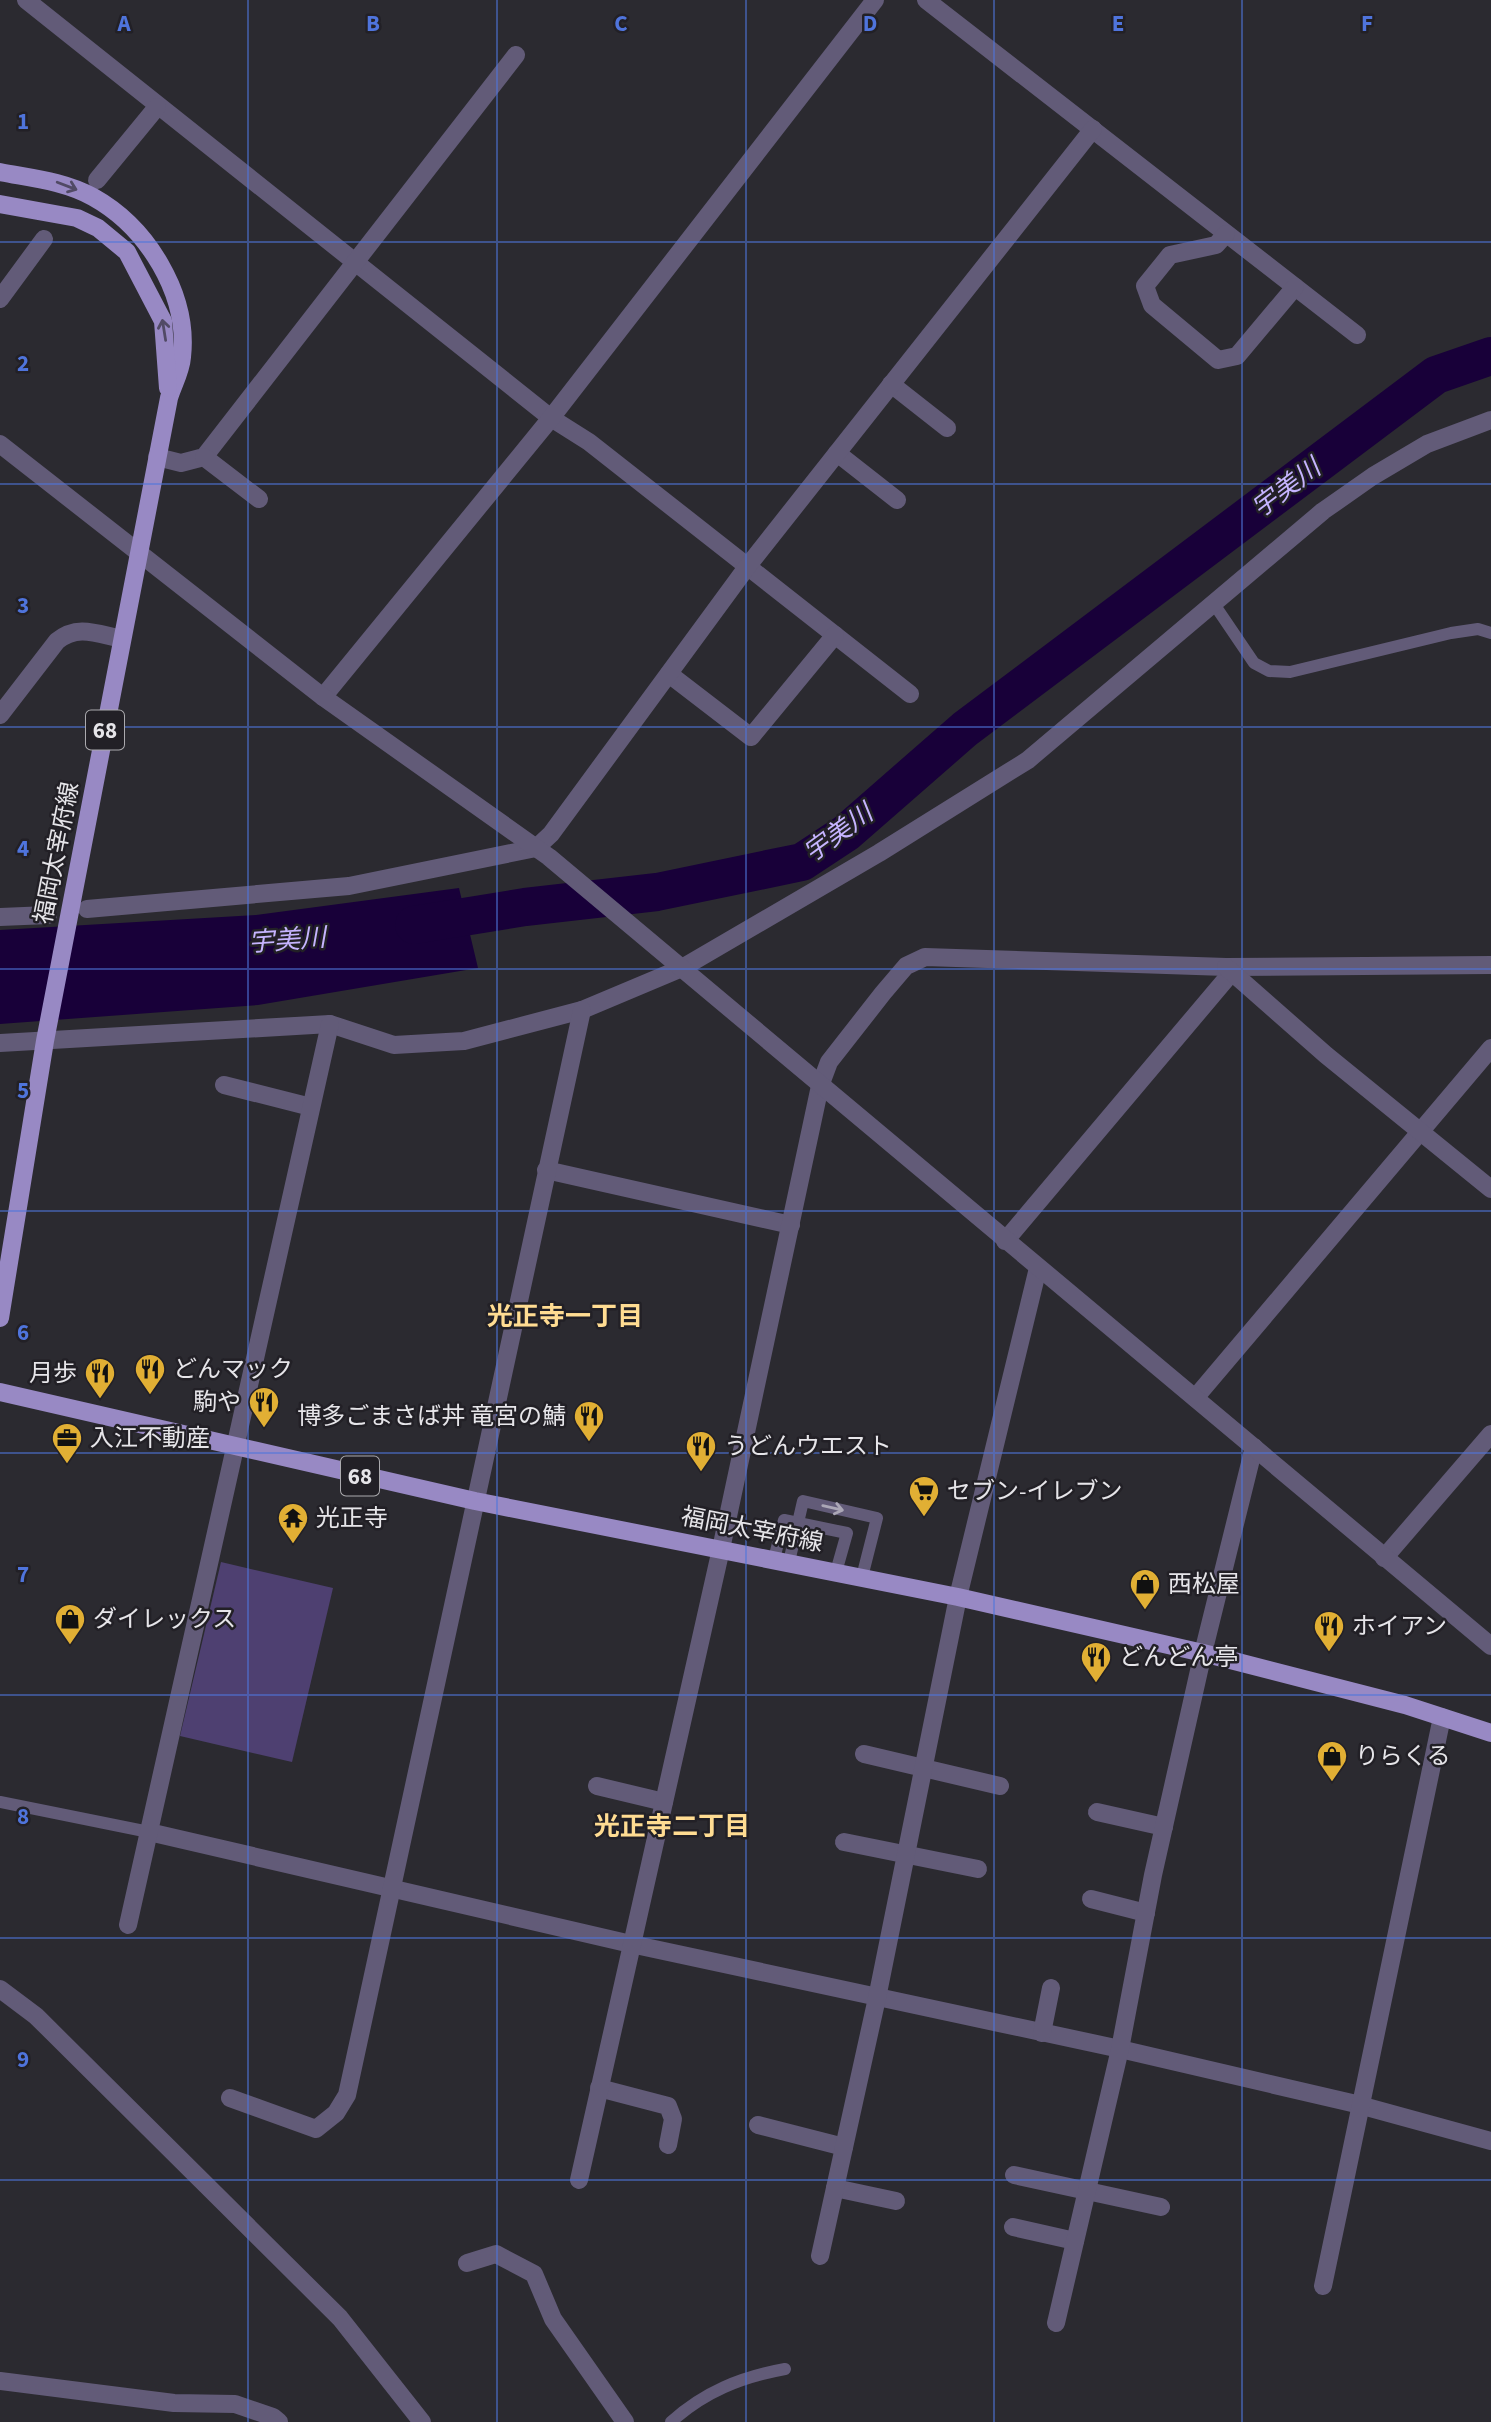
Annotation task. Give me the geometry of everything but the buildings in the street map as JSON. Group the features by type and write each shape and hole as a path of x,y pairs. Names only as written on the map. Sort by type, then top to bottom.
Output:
{"main road":[{"name":"福岡太宰府線","path":"0,172 59,183 92,196 113,210 146,244 169,280 180,317 182,359 169,398 122,639 79,909 46,1041 0,1318"},
{"name":"福岡太宰府線","path":"0,204 76,218 98,228 127,252 163,321 169,398"},
{"name":"福岡太宰府線","path":"0,1392 475,1502 862,1577 1203,1653 1442,1717 1491,1733"}],"street":[{"path":"26,0 157,107 551,418 589,442 910,694"},
{"path":"323,697 551,418 875,0"},
{"path":"926,0 1357,335"},
{"path":"157,457 181,463 204,457 354,260 516,55"},
{"path":"97,180 157,107"},
{"path":"542,853 551,834 747,567 1093,130"},
{"path":"1226,234 1216,244 1170,255 1145,286 1152,305 1218,360 1237,356 1295,287"},
{"path":"0,299 44,239"},
{"path":"891,384 947,428"},
{"path":"0,1043 330,1024 394,1045 464,1041 582,1010 682,968 879,853 1028,760 1323,511 1373,476 1427,444 1491,420"},
{"path":"0,444 323,697 542,853 1491,1646"},
{"path":"837,453 897,500"},
{"path":"204,457 259,499"},
{"path":"0,715 57,641 68,633 79,629 122,639"},
{"path":"669,674 751,737 835,635"},
{"path":"79,909 349,886 542,853"},
{"path":"0,917 48,915"},
{"path":"579,2180 721,1549 820,1086 829,1062 906,966 925,957 1229,970 1491,965"},
{"path":"1229,970 1326,1055 1491,1189"},
{"path":"1005,1241 1229,970"},
{"path":"230,2098 316,2129 336,2113 348,2095 582,1010"},
{"path":"128,1925 233,1447 330,1024"},
{"path":"1195,1398 1491,1048"},
{"path":"224,1086 311,1107"},
{"path":"546,1170 790,1225"},
{"path":"820,2256 877,1998 958,1597 1038,1268"},
{"path":"1384,1558 1491,1434"},
{"path":"1056,2323 1120,2049 1164,1827 1203,1653 1254,1447"},
{"path":"1323,2286 1442,1717"},
{"path":"864,1754 1000,1786"},
{"path":"597,1786 664,1801"},
{"path":"1097,1812 1164,1827"},
{"path":"149,1832 631,1944 1120,2049 1362,2105 1491,2141"},
{"path":"844,1842 978,1869"},
{"path":"1091,1899 1146,1913"},
{"path":"1042,2033 1051,1988"},
{"path":"0,1989 36,2016 340,2318 422,2422"},
{"path":"599,2088 668,2106 673,2119 668,2145"},
{"path":"758,2125 844,2147"},
{"path":"1014,2175 1161,2207"},
{"path":"835,2188 896,2202"},
{"path":"1013,2227 1075,2241"},
{"path":"467,2263 496,2254 534,2274 553,2319 625,2422"},
{"path":"0,2381 174,2403 235,2404 273,2417 279,2422"}],"lane":[{"path":"1214,604 1254,663 1269,671 1290,672 1451,633 1478,629 1491,633"},
{"path":"782,1561 798,1524 803,1501 877,1518 862,1577"},
{"path":"798,1524 848,1533 836,1572"},
{"path":"0,1802 149,1832"},
{"path":"670,2422 701,2398 727,2384 785,2369"}],"shaded area":[{"path":"221,1562 333,1588 292,1762 180,1736"}],"water":[{"path":"459,888 478,968 258,1005 0,1024 0,930 256,915"}],"waterway":[{"name":"宇美川","path":"414,925 525,907 657,892 802,862 846,833 965,729 1436,375 1491,356"}],"place":[{"name":"どんマック","path":"150,1396"},
{"name":"月歩","path":"100,1400"},
{"name":"駒や","path":"264,1429"},
{"name":"博多ごまさば丼 竜宮の鯖","path":"589,1443"},
{"name":"入江不動産","path":"67,1465"},
{"name":"うどんウエスト","path":"701,1473"},
{"name":"セブン-イレブン","path":"924,1518"},
{"name":"光正寺","path":"293,1545"},
{"name":"西松屋","path":"1145,1611"},
{"name":"ダイレックス","path":"70,1646"},
{"name":"ホイアン","path":"1329,1653"},
{"name":"どんどん亭","path":"1096,1684"},
{"name":"りらくる","path":"1332,1783"}],"district":[{"name":"光正寺一丁目","path":"565,1316"},
{"name":"光正寺二丁目","path":"672,1826"}]}
